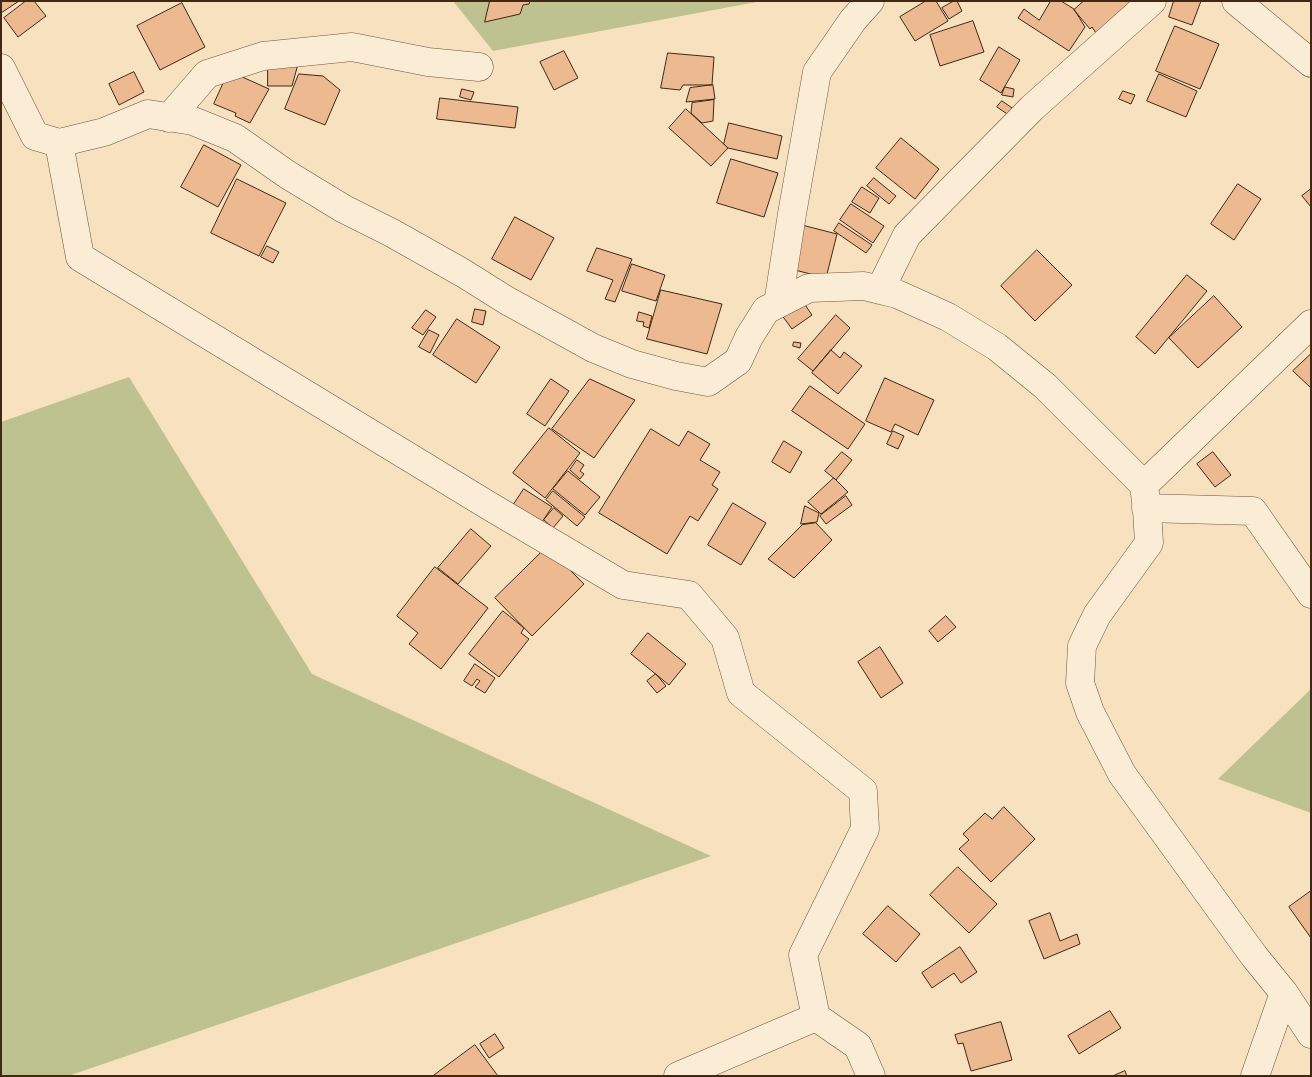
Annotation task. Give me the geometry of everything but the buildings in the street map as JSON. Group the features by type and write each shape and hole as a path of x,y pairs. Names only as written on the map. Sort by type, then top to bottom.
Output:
{"street":[{"path":"778,304 817,72 870,1"},
{"path":"880,290 907,235 1032,108 1152,1"},
{"path":"1236,1 1311,63"},
{"path":"169,118 207,74 263,56 352,46 428,62 479,68"},
{"path":"1,68 35,136 59,143 104,132 148,114 193,121 235,138 344,209 416,247 593,348 632,364 676,376 708,382 738,361 749,337 766,310 809,288 864,286 897,294 948,317 997,347 1045,386 1145,497 1149,542 1097,615 1082,646 1080,683 1090,712 1122,774 1254,956 1284,993 1311,1034"},
{"path":"59,143 80,258 623,585 689,595 725,638 741,692 863,791 865,829 803,955 816,1016 858,1046 871,1076"},
{"path":"1145,497 1311,324"},
{"path":"1145,497 1253,512 1311,594"},
{"path":"1255,1076 1284,993"},
{"path":"678,1076 816,1016"}],"green space":[{"path":"453,1 762,1 493,51"},
{"path":"129,377 312,674 711,856 68,1076 1,1076 1,422"},
{"path":"1311,689 1311,813 1218,779"}]}
